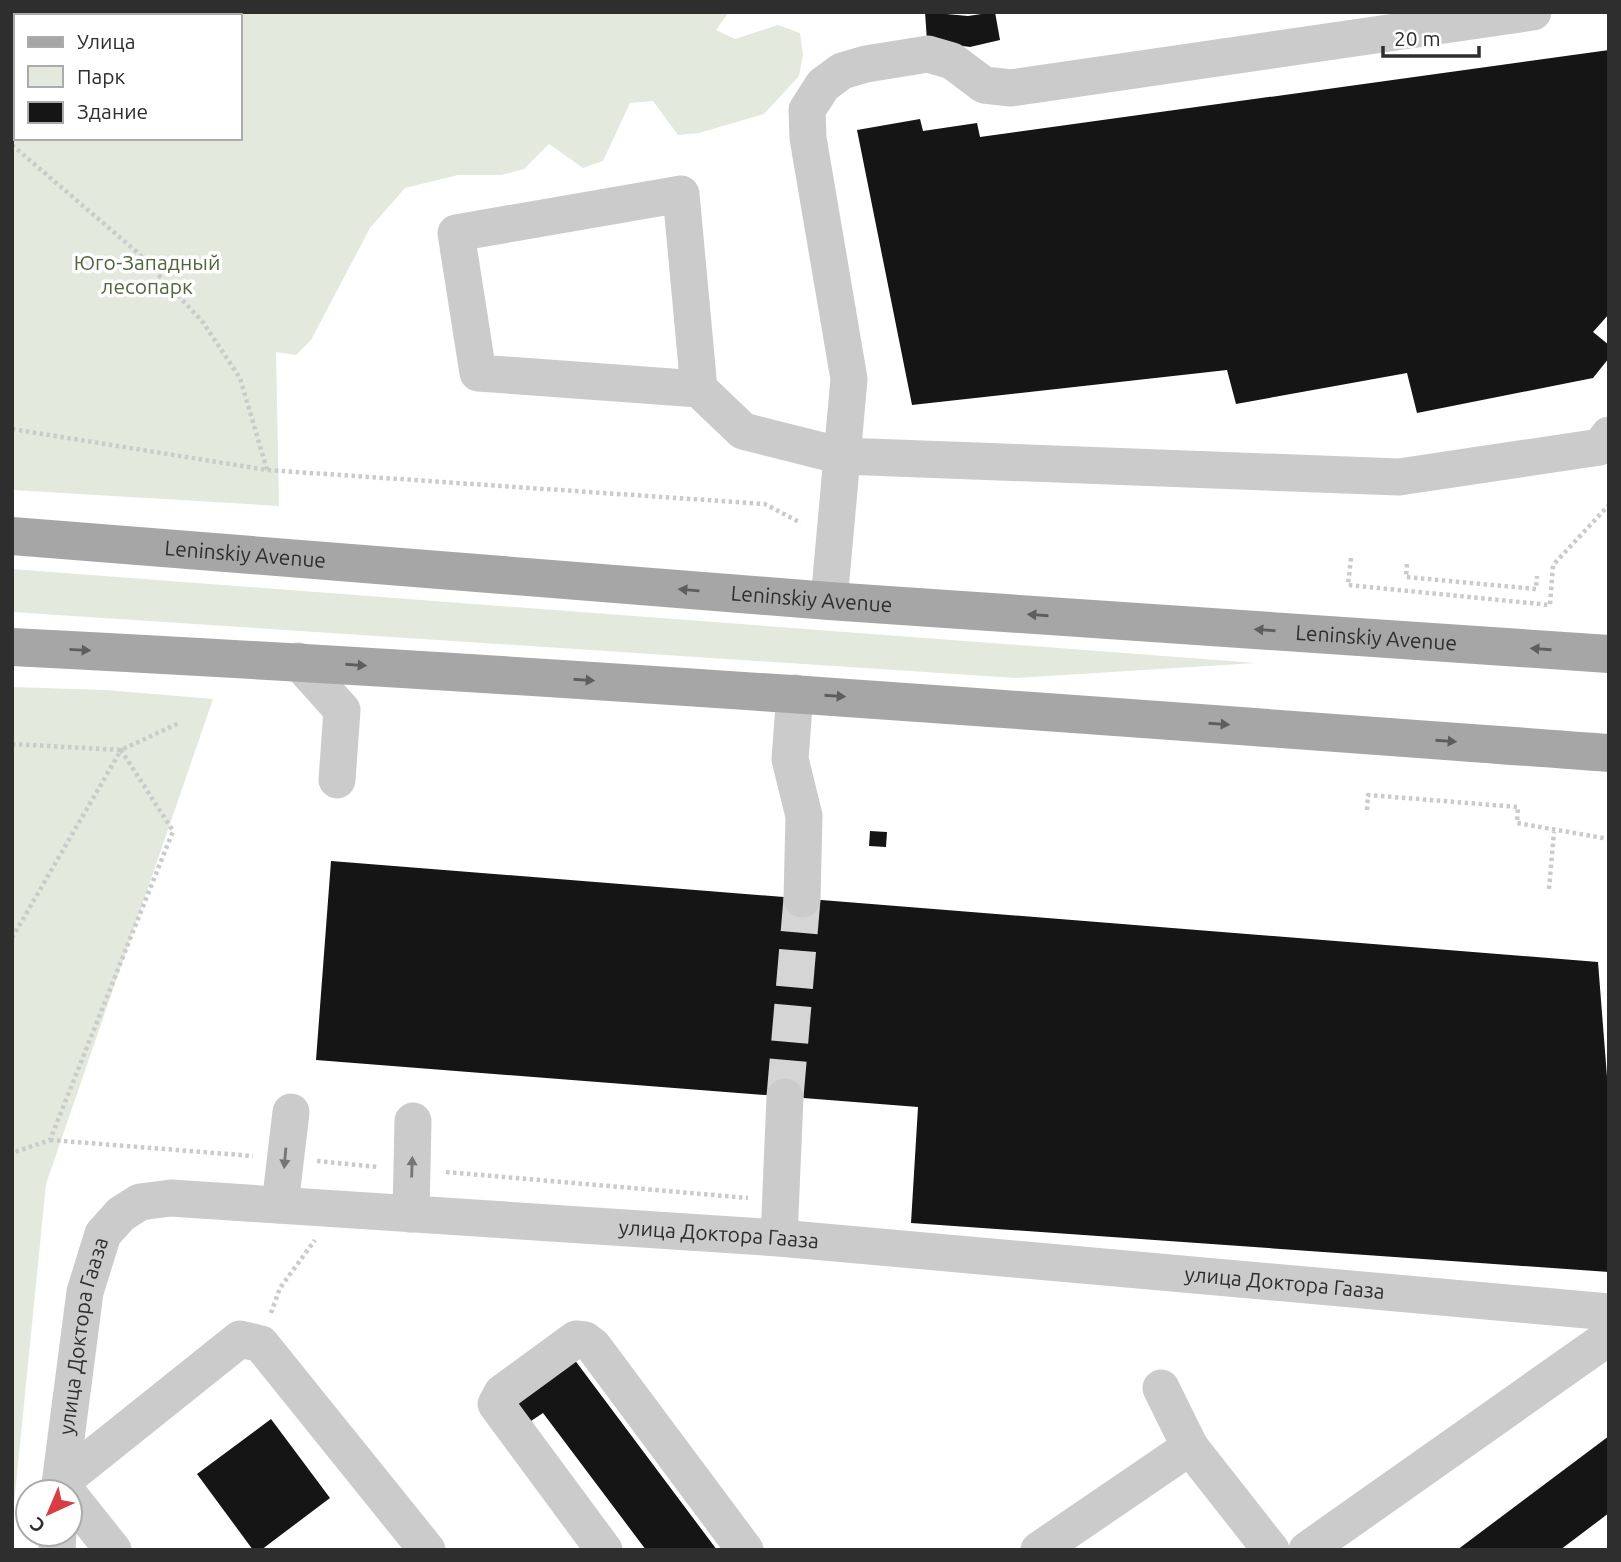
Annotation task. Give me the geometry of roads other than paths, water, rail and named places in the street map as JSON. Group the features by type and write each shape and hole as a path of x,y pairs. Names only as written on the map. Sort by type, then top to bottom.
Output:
{"main road":[{"name":"Leninskiy Avenue","path":"12,536 829,601 1609,654"},
{"path":"12,647 794,693 1609,752"}],"street":[{"path":"829,601 849,379 808,138 807,110 822,85 842,71 866,64 928,54 952,61 984,85 1012,88 1533,12"},
{"path":"699,389 681,194 456,233 478,373 699,389 743,431 842,456 1399,477 1600,447 1609,435"},
{"path":"298,662 342,710 337,780"},
{"path":"794,693 790,759 804,816 802,899"},
{"path":"779,1238 785,1097"},
{"path":"280,1205 290,1112"},
{"path":"411,1214 413,1121"},
{"name":"улица Доктора Гааза","path":"65,1478 85,1292 103,1234 121,1214 140,1202 171,1198 779,1238 1609,1312"},
{"path":"1307,1550 1609,1337"},
{"path":"79,1478 240,1339 261,1343 427,1550"},
{"path":"604,1550 496,1404 502,1393 576,1339 585,1340 593,1346 745,1550"},
{"path":"1161,1388 1190,1447 1271,1550"},
{"path":"1039,1550 1190,1447"},
{"path":"84,1515 113,1550"}],"tunnel":[{"path":"785,1097 802,899"}],"park label":[{"name":"Юго-Западный лесопарк","path":"147,275"}]}
